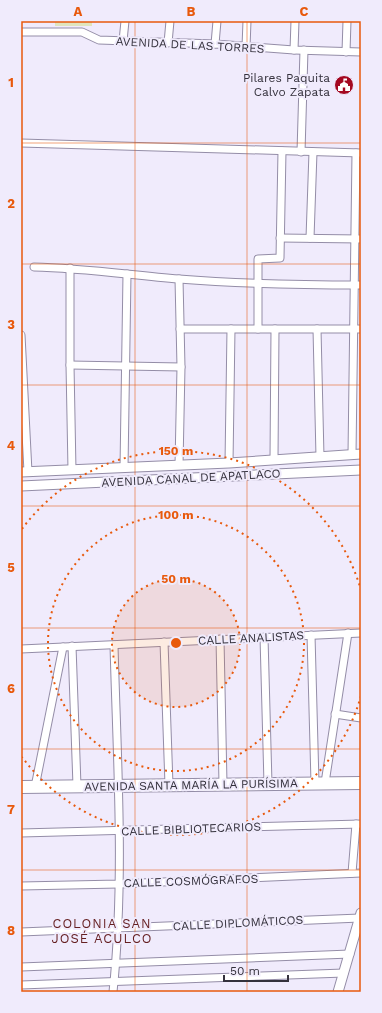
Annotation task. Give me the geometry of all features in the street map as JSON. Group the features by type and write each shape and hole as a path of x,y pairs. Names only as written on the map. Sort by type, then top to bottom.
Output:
{"main road":[{"name":"AVENIDA SANTA MARÍA LA PURÍSIMA","path":"21,787 361,783"}],"street":[{"path":"123,41 125,21"},
{"path":"168,43 170,21"},
{"path":"215,44 217,21"},
{"path":"246,47 247,21"},
{"path":"294,50 295,21"},
{"path":"346,52 347,21"},
{"name":"AVENIDA DE LAS TORRES","path":"21,32 82,32 99,40 215,44 294,50 361,52"},
{"path":"301,152 304,50"},
{"path":"21,143 358,153 356,454"},
{"path":"258,329 258,258 280,258 282,151"},
{"path":"310,238 313,152"},
{"path":"280,238 358,238"},
{"path":"34,267 70,268 179,279 258,284 358,285"},
{"path":"70,268 72,470"},
{"path":"124,468 127,274"},
{"path":"179,279 181,367 179,465"},
{"path":"180,329 358,329"},
{"path":"229,463 231,329"},
{"path":"274,459 275,329"},
{"path":"317,329 320,457"},
{"path":"21,335 24,472"},
{"path":"70,366 181,367"},
{"name":"AVENIDA CANAL DE APATLACO","path":"24,472 229,463 356,454"},
{"name":"AVENIDA CANAL DE APATLACO","path":"21,486 361,470"},
{"path":"320,783 335,714 348,633"},
{"name":"CALLE ANALISTAS","path":"21,649 361,633"},
{"path":"311,635 320,783"},
{"path":"264,637 268,784"},
{"path":"220,639 223,784"},
{"path":"164,642 169,785"},
{"path":"113,992 119,928 119,831 114,645"},
{"path":"72,646 77,786"},
{"path":"35,787 63,647"},
{"path":"335,714 361,718"},
{"path":"352,874 359,824"},
{"name":"CALLE BIBLIOTECARIOS","path":"21,833 359,824"},
{"name":"CALLE COSMÓGRAFOS","path":"21,886 119,884 361,873"},
{"path":"338,992 360,915"},
{"name":"CALLE DIPLOMÁTICOS","path":"21,932 360,915"},
{"path":"21,967 350,954"},
{"path":"21,985 344,973"}],"green space":[{"path":"55,21 92,21 92,26 55,26"}],"place":[{"name":"Pilares Paquita Calvo Zapata","path":"344,85"}],"district":[{"name":"COLONIA SAN JOSÉ ACULCO","path":"102,930"}]}
